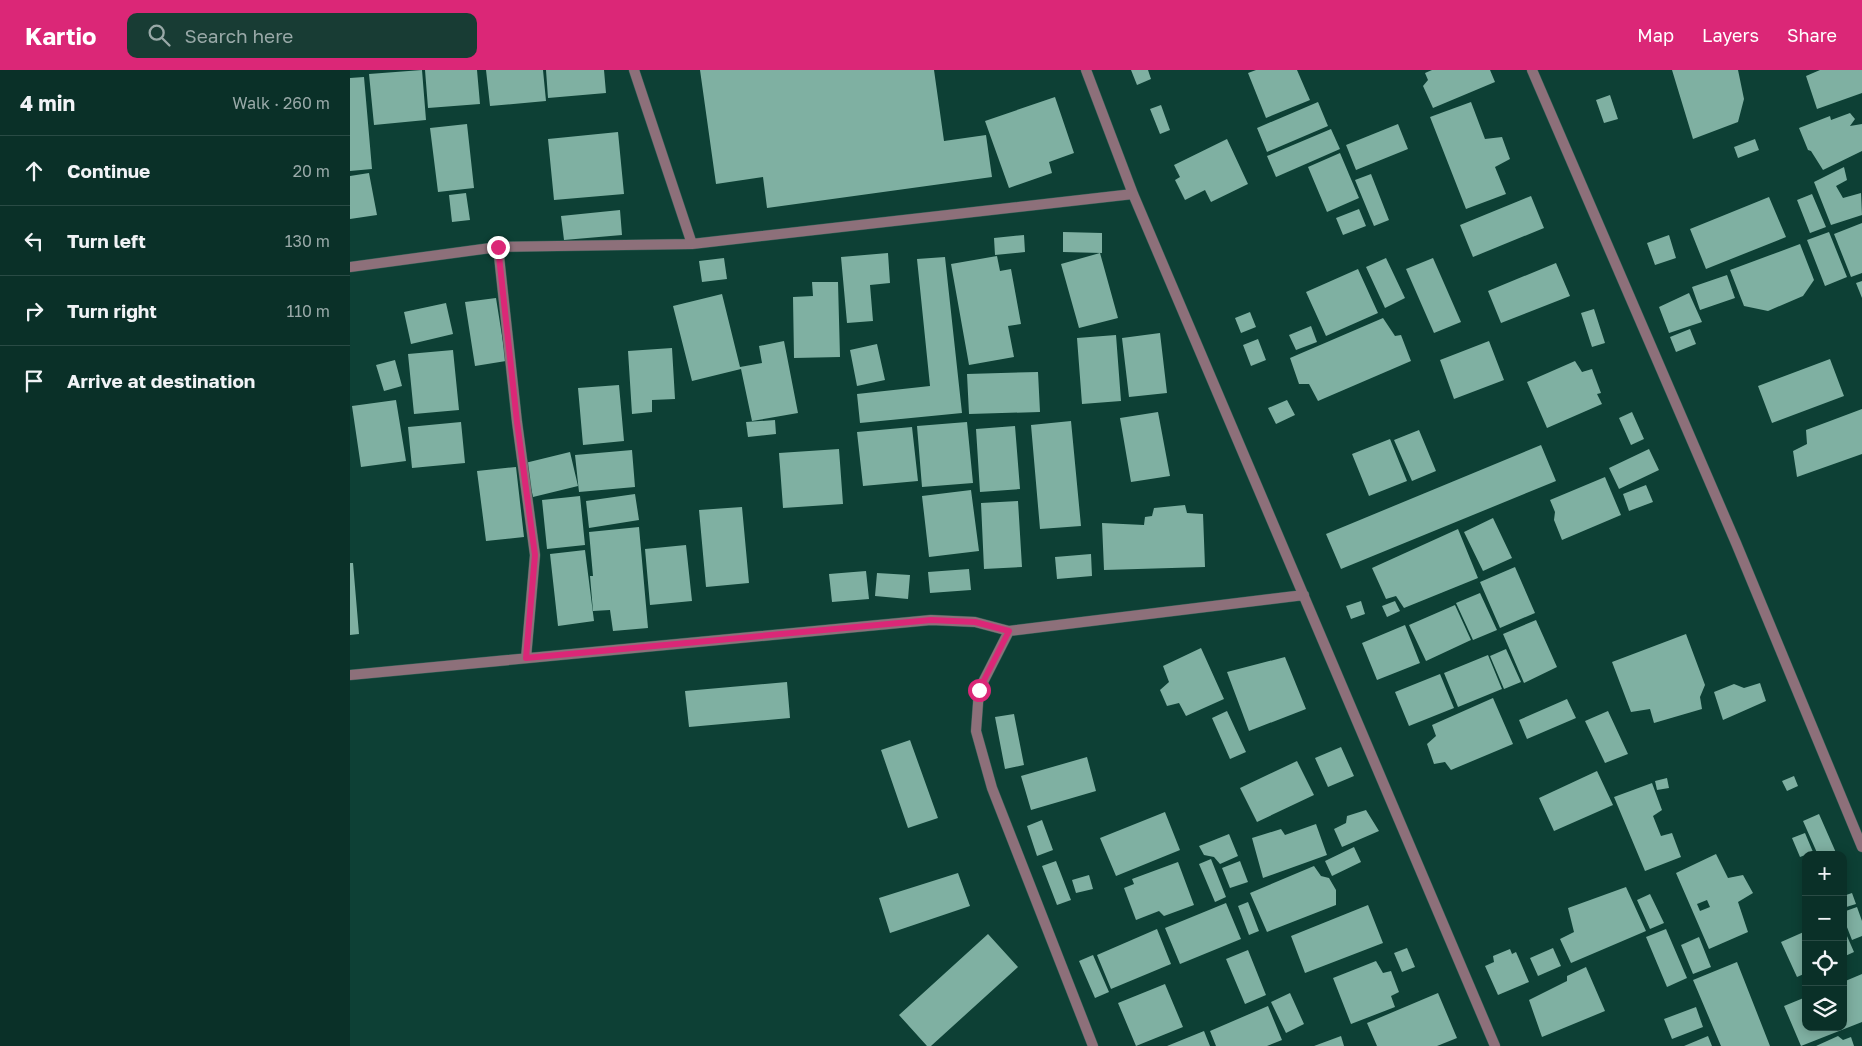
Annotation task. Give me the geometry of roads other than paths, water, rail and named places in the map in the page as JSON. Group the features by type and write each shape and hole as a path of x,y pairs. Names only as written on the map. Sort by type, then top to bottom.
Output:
{"street":[{"path":"634,70 692,244"},
{"path":"1086,70 1133,194 1495,1046"},
{"path":"1532,70 1732,534 1862,847"},
{"path":"350,267 498,247 692,244 1133,194"},
{"path":"498,247 517,422 535,555 526,658"},
{"path":"350,675 931,620 975,622 1009,631 1304,595"},
{"path":"1009,631 979,690 976,731 992,788 1093,1046"}]}
